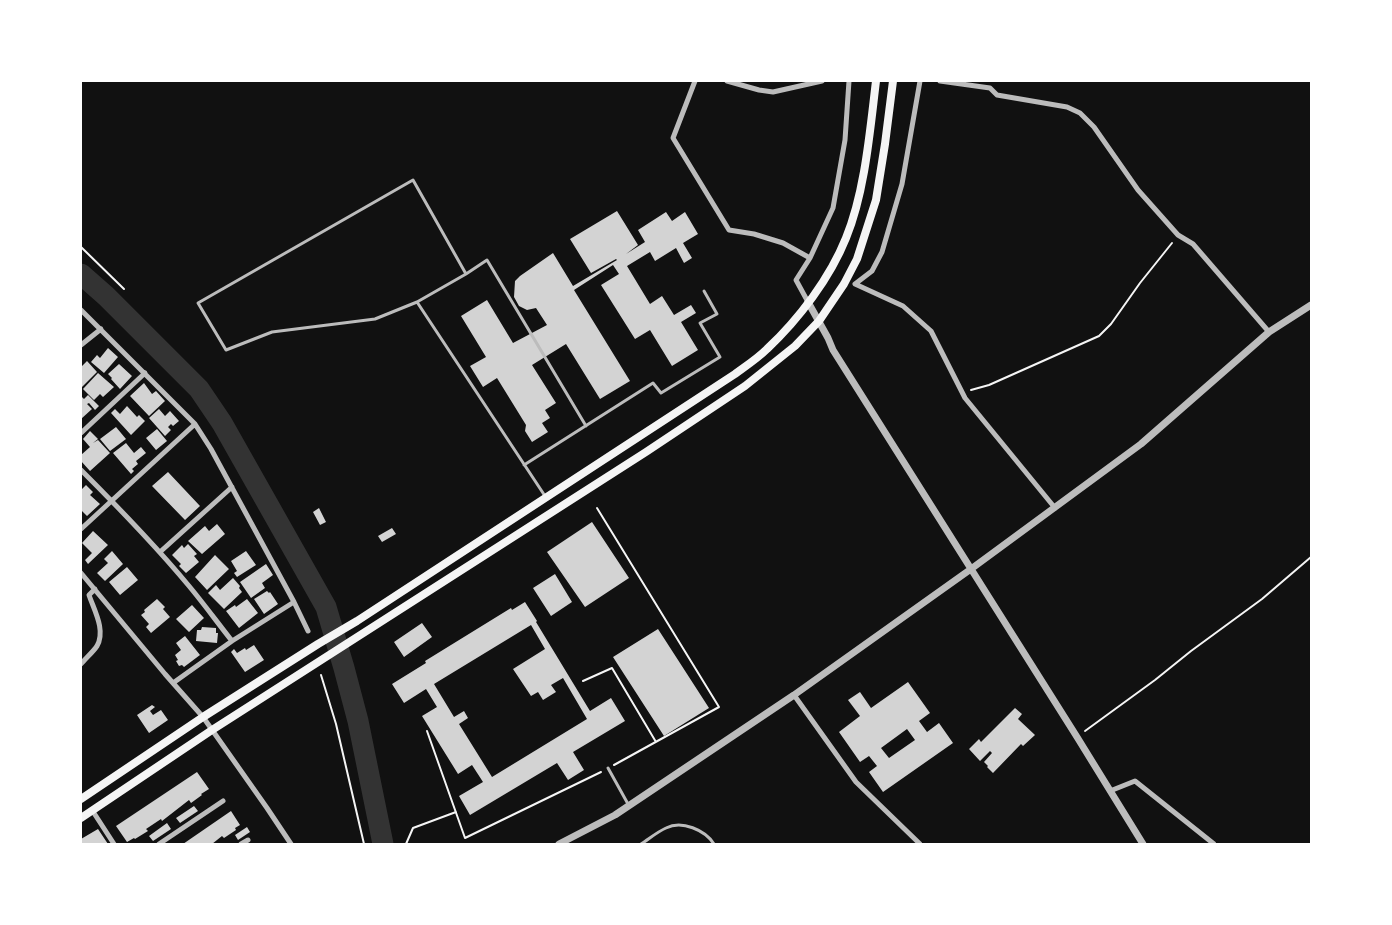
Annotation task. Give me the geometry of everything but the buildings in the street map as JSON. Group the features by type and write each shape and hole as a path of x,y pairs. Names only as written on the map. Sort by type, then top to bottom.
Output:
{"main road":[{"path":"81,799 203,717 357,621 546,498 735,374 766,350 791,324 830,272 847,237 859,196 876,81"},
{"path":"81,818 745,386 795,346 819,321 844,284 857,259 876,200 893,81"}],"street":[{"path":"695,81 673,138 729,230 754,234 783,243 810,258"},
{"path":"728,81 773,92 822,81"},
{"path":"849,81 845,140 833,208 810,258 796,280 833,350 1143,844"},
{"path":"920,81 902,184 882,252 872,271 855,284 903,306 931,331 962,393 1055,508"},
{"path":"940,81 990,88 997,94 1067,107 1080,113 1094,127 1138,190 1178,236 1193,244 1269,332"},
{"path":"560,844 615,815 794,695 971,570 1141,444 1269,332 1311,305"},
{"path":"81,310 195,424 232,487 308,631"},
{"path":"81,345 101,329"},
{"path":"81,433 145,373"},
{"path":"81,529 195,424"},
{"path":"81,470 160,552 232,640"},
{"path":"160,552 232,487"},
{"path":"81,573 203,717 291,844"},
{"path":"81,664 99,639 100,627 89,595 95,589"},
{"path":"173,683 232,640 294,602"},
{"path":"794,695 856,782 920,844"},
{"path":"1110,791 1135,781 1214,844"},
{"path":"159,844 223,801"},
{"path":"92,810 114,844"},
{"path":"241,844 248,840"}],"lane":[{"path":"466,274 413,180 198,303 226,350 272,332 375,319 417,302 466,274 487,260 586,426"},
{"path":"524,465 653,383 661,393 720,357 700,323 717,314 704,291"},
{"path":"417,302 546,498"},
{"path":"608,768 629,805"},
{"path":"641,844 668,826 697,829 714,844"}],"path":[{"path":"962,393 989,385 1099,336 1111,324 1178,236"},
{"path":"81,247 124,289"},
{"path":"427,731 465,838 608,768 719,707 597,508"},
{"path":"1077,737 1263,599 1311,557"},
{"path":"583,681 612,668 656,742"},
{"path":"321,675 336,724 364,844"},
{"path":"406,844 413,828 456,812"}],"waterway":[{"path":"81,274 199,389 222,423 326,607 358,721 383,844"}]}
